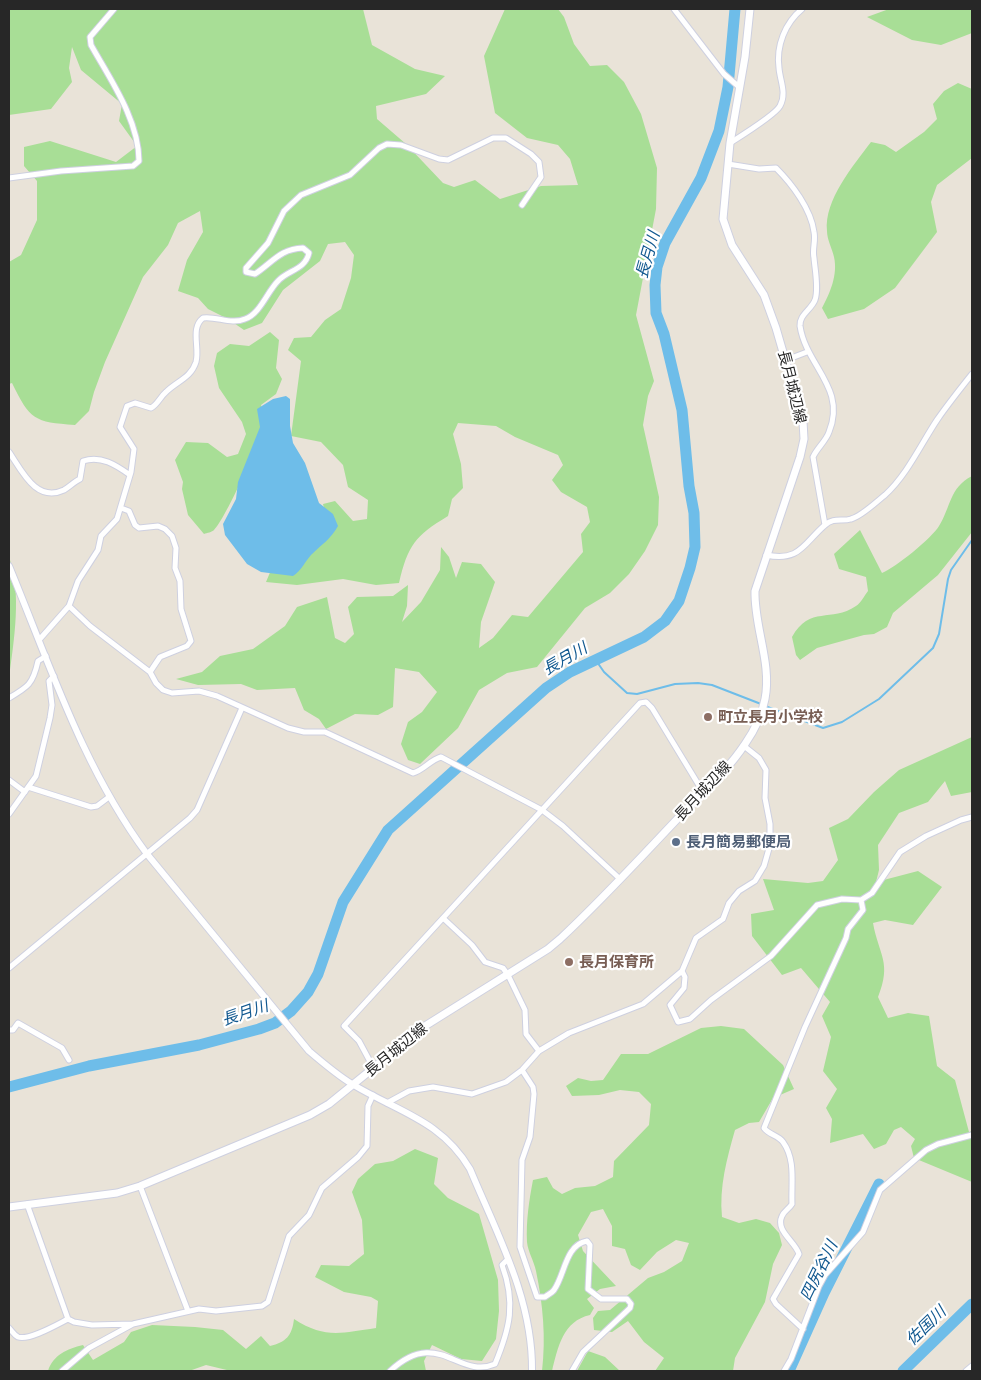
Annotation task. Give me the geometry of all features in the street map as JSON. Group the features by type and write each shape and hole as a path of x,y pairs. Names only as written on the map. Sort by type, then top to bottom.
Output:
{"main road":[{"name":"長月城辺線","path":"9,1207 117,1192 140,1186 310,1115 329,1104 425,1026 508,975 560,939 703,792 744,746 758,721 766,686 766,670 754,608 755,591 800,457 804,439 799,403 764,295 732,245 726,231 724,202 730,143 738,86 745,57 750,9"}],"street":[{"path":"9,178 60,171 133,166 140,161 139,149 132,125 114,86 91,45 90,37 114,9"},
{"path":"674,9 724,74 738,86"},
{"path":"730,143 761,123 780,106 783,93 779,68 780,47 785,29 802,9"},
{"path":"39,640 69,606 78,581 98,550 101,536 117,519 130,475 134,445 120,427 127,406 135,403 151,408 156,405 170,388 192,372 196,361 197,326 203,318 236,321 248,318 280,278 307,261 308,253 303,248 291,248 284,251 255,274 246,272 246,268 268,243 284,211 301,195 350,175 379,148 387,144 401,145 439,159 448,160 500,136 531,154 539,162 541,177 522,205"},
{"path":"728,164 759,169 776,168 800,196 814,231 812,250 816,271 815,300 800,323 807,352 825,376 833,400 833,418 829,434 813,458 825,525"},
{"path":"786,360 807,352"},
{"path":"766,555 780,558 792,556 820,532 825,525 835,520 850,520 886,493 904,472 937,420 972,374"},
{"path":"9,452 32,485 42,493 53,494 65,490 80,479 83,461 88,459 105,460 130,475"},
{"path":"121,508 129,511 135,525 139,528 158,526 165,529 172,536 176,548 175,568 180,580 181,609 191,641 187,646 160,657 150,672"},
{"path":"9,566 90,763 109,797 147,854 274,1010 310,1051 332,1071 353,1085 426,1123 446,1137 461,1154 470,1169 508,1259 526,1314 532,1371"},
{"path":"69,606 90,626 150,672 156,684 163,690 172,693 199,690 217,696 288,728 304,732 325,732 413,773 419,771 433,759 441,757 542,810 563,826 620,879"},
{"path":"9,698 27,687 35,678 38,662 46,656"},
{"path":"9,814 36,776 52,705 49,682 54,676"},
{"path":"373,1068 359,1040 344,1026 640,703 646,702 652,708 703,792"},
{"path":"9,968 147,854 197,810 242,708"},
{"path":"387,1103 403,1093 434,1087 472,1094 506,1082 522,1070 539,1052 569,1033 643,1004 682,971 696,938 723,919 729,903 739,890 755,881 766,859 770,845 770,824 765,798 766,770 759,758 744,746"},
{"path":"9,780 26,790 91,807 97,806 109,797"},
{"path":"682,971 685,977 684,988 670,1005 678,1022 690,1019 710,1000 771,956 817,905 842,899 861,900 872,893 900,852 926,836 972,817"},
{"path":"803,1329 773,1299 799,1254 784,1234 780,1223 784,1212 792,1204 792,1161 782,1140 767,1133 764,1128 805,1027 846,938 848,929 863,910 861,900"},
{"path":"443,918 472,945 485,962 503,968 525,1010 526,1034 539,1052"},
{"path":"9,1030 12,1030 18,1023 62,1048 69,1060"},
{"path":"522,1070 533,1087 534,1094 530,1137 522,1160 520,1247 537,1297 544,1297 554,1290 569,1256 582,1242 587,1242 590,1245 591,1254 588,1289 595,1297 628,1299 631,1304 630,1308 583,1352 572,1371"},
{"path":"27,1204 68,1319 74,1322 92,1326 133,1324 188,1311 250,1309 268,1302 289,1236 309,1215 322,1188 367,1146 368,1106 372,1095"},
{"path":"784,1371 803,1329 819,1286 825,1275 863,1232 880,1190 926,1150 938,1144 972,1135"},
{"path":"140,1186 188,1311"},
{"path":"390,1371 415,1354 425,1352 448,1357 472,1368 486,1369 495,1364 510,1322 510,1298 502,1265 508,1259"},
{"path":"9,1328 15,1336 21,1338 36,1334 68,1319"},
{"path":"62,1371 89,1348 133,1324"},
{"path":"966,1371 972,1366"}],"green space":[{"path":"9,9 363,9 372,45 415,69 445,76 426,94 376,106 377,119 406,144 443,183 454,187 475,180 500,199 541,186 578,185 570,159 558,145 527,138 495,113 484,56 505,9 558,9 564,17 574,44 590,66 607,65 624,82 641,114 657,168 656,209 636,315 654,381 648,396 643,425 659,497 658,525 645,551 629,574 610,593 585,608 537,667 507,673 479,690 458,728 420,764 408,760 401,744 408,722 422,712 437,692 419,672 395,668 393,707 378,715 355,714 326,729 319,719 304,710 295,688 257,690 241,684 198,685 176,679 202,672 220,656 253,649 285,626 297,607 327,597 335,638 345,643 354,634 348,607 357,597 393,596 408,585 407,606 402,622 421,602 440,570 441,547 449,557 456,578 462,562 481,564 495,582 481,622 479,648 493,638 512,615 528,617 583,552 581,534 590,522 587,507 561,492 552,480 563,465 558,455 515,437 496,426 458,423 453,434 461,464 463,488 452,499 448,516 420,536 414,543 406,559 399,583 376,585 343,579 297,585 266,582 274,563 328,526 323,504 335,501 353,521 367,519 368,500 348,487 343,465 321,442 291,436 301,361 288,350 294,338 311,337 325,320 341,309 351,278 354,255 345,242 328,244 320,261 283,290 262,323 244,330 208,309 198,298 178,291 187,260 203,232 200,211 178,223 168,245 143,277 105,362 89,411 75,425 42,420 29,412 12,383 9,384 9,262 21,255 37,220 37,181 24,166 24,147 50,141 116,162 137,146 119,121 122,104 81,70 72,47 69,68 72,82 51,109 9,115"},
{"path":"889,9 972,9 972,33 941,45 912,40 867,17"},
{"path":"958,83 972,89 972,158 937,185 931,202 937,232 895,288 864,309 828,319 822,308 832,284 835,264 827,234 827,219 830,207 841,184 871,142 885,145 896,152 924,132 937,119 933,104 944,91"},
{"path":"270,332 279,340 276,368 282,379 276,394 261,405 265,415 264,424 253,455 227,510 214,530 204,534 188,515 182,489 183,482 175,460 186,442 208,443 227,457 238,454 246,434 242,422 219,388 214,366 217,353 230,344 249,346"},
{"path":"972,476 972,532 938,575 893,613 887,627 874,634 817,648 800,660 796,655 792,637 799,627 806,621 814,618 847,611 858,605 868,591 866,577 839,569 834,554 860,530 882,573 888,570 929,538 939,526 951,498 959,486"},
{"path":"9,557 15,586 16,617 9,678"},
{"path":"972,737 972,792 951,796 945,781 928,802 899,813 878,845 879,870 876,882 918,871 942,887 913,925 885,920 873,923 884,967 882,985 878,997 888,1018 908,1013 929,1016 937,1066 955,1080 969,1132 972,1131 972,1182 914,1158 911,1146 915,1139 901,1127 894,1130 886,1144 874,1149 863,1134 830,1143 832,1119 826,1108 837,1089 823,1071 831,1037 822,1016 830,1002 801,968 782,975 752,936 751,914 774,910 763,879 808,883 823,881 838,860 829,828 848,819 899,770"},
{"path":"721,1026 744,1029 783,1065 794,1089 773,1098 759,1122 749,1123 735,1130 727,1162 721,1206 722,1217 739,1223 756,1219 770,1223 779,1233 782,1245 773,1264 765,1302 735,1358 733,1371 655,1371 664,1358 644,1342 628,1321 612,1332 594,1330 593,1318 598,1311 610,1310 648,1278 664,1272 682,1261 689,1243 676,1240 657,1252 640,1270 631,1265 625,1249 612,1246 612,1226 603,1209 591,1212 578,1235 583,1251 616,1286 600,1289 587,1299 594,1308 590,1315 574,1323 563,1336 552,1371 542,1371 544,1334 542,1308 536,1271 527,1242 528,1211 533,1180 547,1177 553,1188 562,1194 575,1188 595,1186 613,1177 614,1161 649,1125 651,1104 639,1092 620,1090 599,1095 572,1096 566,1086 578,1078 591,1081 603,1080 621,1054 648,1054 701,1028"},
{"path":"415,1149 438,1158 434,1184 448,1198 479,1214 498,1280 499,1311 496,1339 482,1361 461,1359 432,1345 424,1361 426,1371 231,1371 206,1365 189,1371 48,1371 50,1365 57,1357 71,1348 83,1345 93,1360 124,1342 131,1332 152,1325 223,1330 246,1349 261,1336 270,1346 284,1340 292,1330 294,1319 315,1330 324,1332 343,1333 376,1328 378,1301 371,1297 344,1292 315,1277 321,1265 349,1266 364,1254 362,1220 352,1192 358,1179 375,1164 393,1161"},
{"path":"588,1351 605,1357 620,1371 577,1371"}],"water":[{"path":"286,396 290,399 290,426 293,443 305,463 319,503 333,514 338,526 293,576 261,572 247,564 225,535 223,524 236,499 238,482 260,427 257,409 273,399"}],"waterway":[{"name":"長月川","path":"9,1087 89,1066 199,1045 275,1023 291,1011 308,992 318,974 343,902 388,830 546,688 570,672 644,637 665,621 679,601 695,547 694,513 689,486 682,410 664,334 656,313 655,285 657,267 665,243 701,178 719,131 728,87 735,9"},
{"path":"765,706 823,728 842,722 879,699 933,648 939,634 951,570 972,540"},
{"path":"595,659 604,672 627,693 637,694 675,684 698,683 712,685 761,704"},
{"name":"四尻谷川","path":"789,1371 824,1293 879,1184"},
{"name":"佐国川","path":"903,1371 972,1304"}],"place":[{"name":"町立長月小学校","path":"708,717"},
{"name":"長月簡易郵便局","path":"676,842"},
{"name":"長月保育所","path":"569,962"}]}
